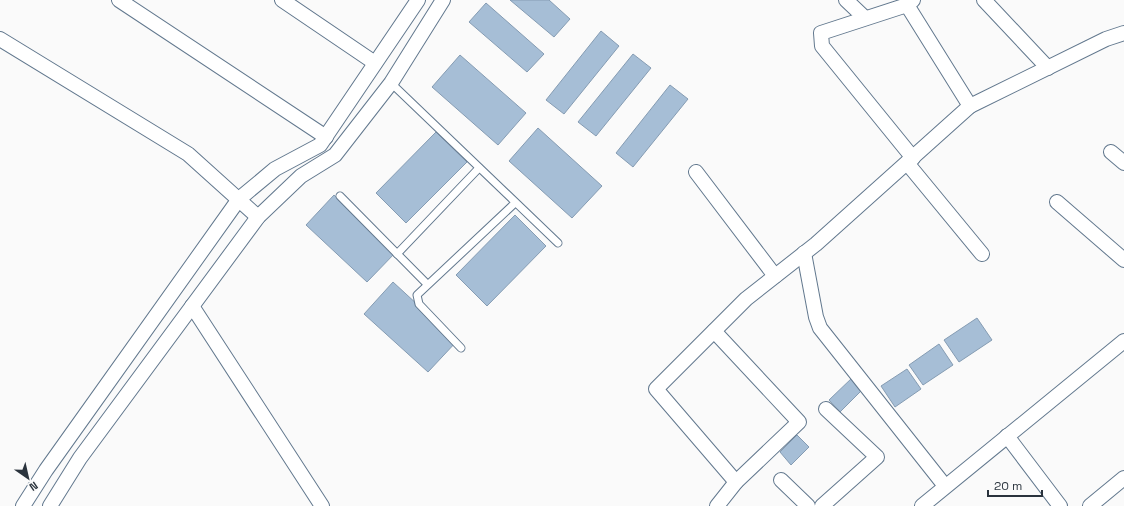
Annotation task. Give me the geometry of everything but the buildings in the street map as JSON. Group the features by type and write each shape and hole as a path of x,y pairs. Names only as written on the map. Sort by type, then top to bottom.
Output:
{"street":[{"path":"119,0 326,137"},
{"path":"282,0 375,63"},
{"path":"23,506 46,470 239,199 275,169 320,146 418,0"},
{"path":"50,506 80,458 258,217 301,176 334,155 391,83 443,0"},
{"path":"846,0 865,18"},
{"path":"984,0 1048,68"},
{"path":"970,106 910,2 821,33 822,46 982,254"},
{"path":"736,482 656,389 746,299 804,253 970,106 1106,39 1124,33"},
{"path":"0,39 188,154 258,217"},
{"path":"1111,152 1124,163"},
{"path":"696,172 775,276"},
{"path":"1057,202 1124,260"},
{"path":"804,253 816,317 820,328 946,486"},
{"path":"192,306 322,506"},
{"path":"714,331 799,422 736,482 717,506"},
{"path":"922,506 1124,341"},
{"path":"822,506 877,457 826,409"},
{"path":"1007,436 1060,506"},
{"path":"1090,506 1124,478"},
{"path":"781,480 808,506"}],"lane":[{"path":"391,83 558,243"},
{"path":"397,254 479,168"},
{"path":"340,196 427,284"},
{"path":"461,348 417,300 420,291 515,203"}]}
